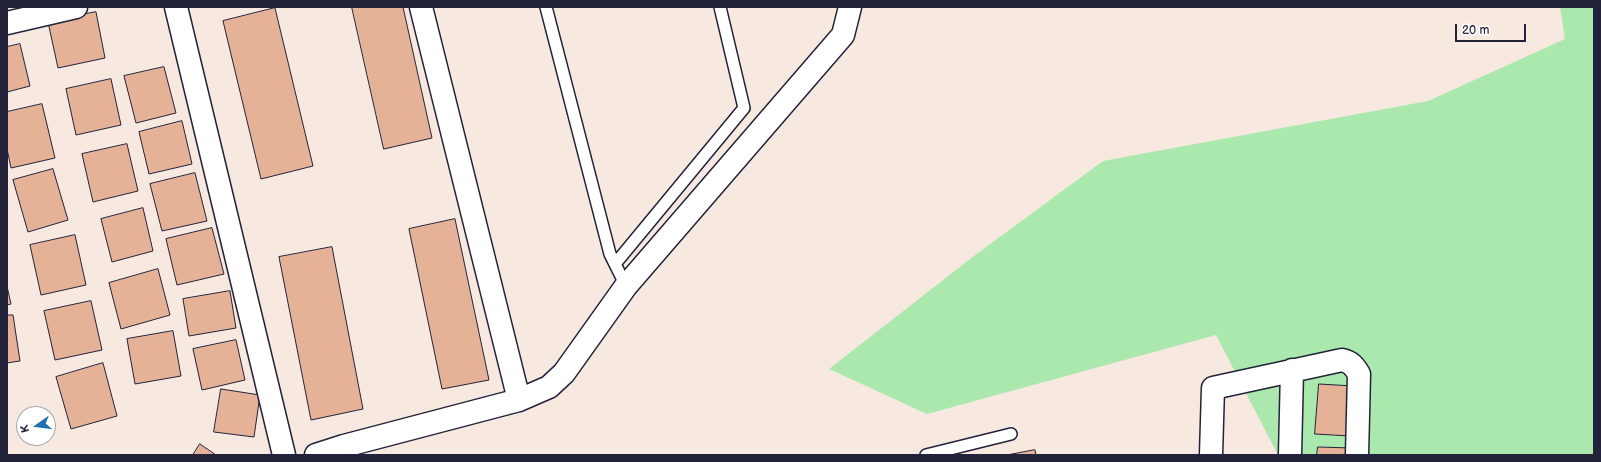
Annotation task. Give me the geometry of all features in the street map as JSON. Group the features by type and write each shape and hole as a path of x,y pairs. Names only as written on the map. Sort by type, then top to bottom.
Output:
{"street":[{"path":"7,23 76,7"},
{"path":"176,7 284,455"},
{"path":"421,7 519,400"},
{"path":"316,455 344,446 519,400 549,387 564,373 626,286 843,35 850,7"},
{"path":"1211,455 1213,388 1342,360 1355,366 1358,374 1357,455"},
{"path":"1290,455 1292,370"}],"lane":[{"path":"546,7 610,254 626,286"},
{"path":"615,264 744,108 720,7"},
{"path":"926,455 1011,434"}],"green space":[{"path":"1560,7 1594,7 1594,455 1278,455 1216,335 927,414 829,369 974,256 1103,161 1428,101 1565,39"}],"building":[{"path":"352,7 403,7 432,138 384,149"},
{"path":"275,8 313,166 261,179 223,21"},
{"path":"96,12 105,58 58,68 48,22"},
{"path":"20,44 30,86 7,92 7,47"},
{"path":"164,67 176,113 136,123 124,76"},
{"path":"111,79 121,125 76,135 66,89"},
{"path":"42,104 55,158 11,168 7,149 7,112"},
{"path":"182,121 192,164 149,174 139,132"},
{"path":"127,144 138,191 93,202 82,154"},
{"path":"53,169 68,220 28,232 13,180"},
{"path":"195,173 207,221 162,231 150,184"},
{"path":"143,208 153,251 112,262 101,219"},
{"path":"455,219 489,380 442,389 409,229"},
{"path":"212,228 224,274 177,285 166,239"},
{"path":"75,235 86,285 41,295 30,245"},
{"path":"332,247 363,409 311,420 279,257"},
{"path":"158,269 170,315 121,329 109,283"},
{"path":"7,286 11,304 7,305"},
{"path":"230,291 236,328 189,336 183,299"},
{"path":"91,301 102,350 55,360 44,311"},
{"path":"7,315 13,315 20,361 7,363"},
{"path":"173,331 181,376 135,384 127,339"},
{"path":"236,340 245,380 202,390 193,349"},
{"path":"103,363 117,416 71,429 56,377"},
{"path":"1319,384 1353,386 1350,436 1315,434"},
{"path":"221,389 260,395 254,437 214,432"},
{"path":"200,444 216,455 193,455"},
{"path":"1318,447 1352,448 1352,455 1317,455"},
{"path":"1035,450 1036,455 1007,455"}]}
